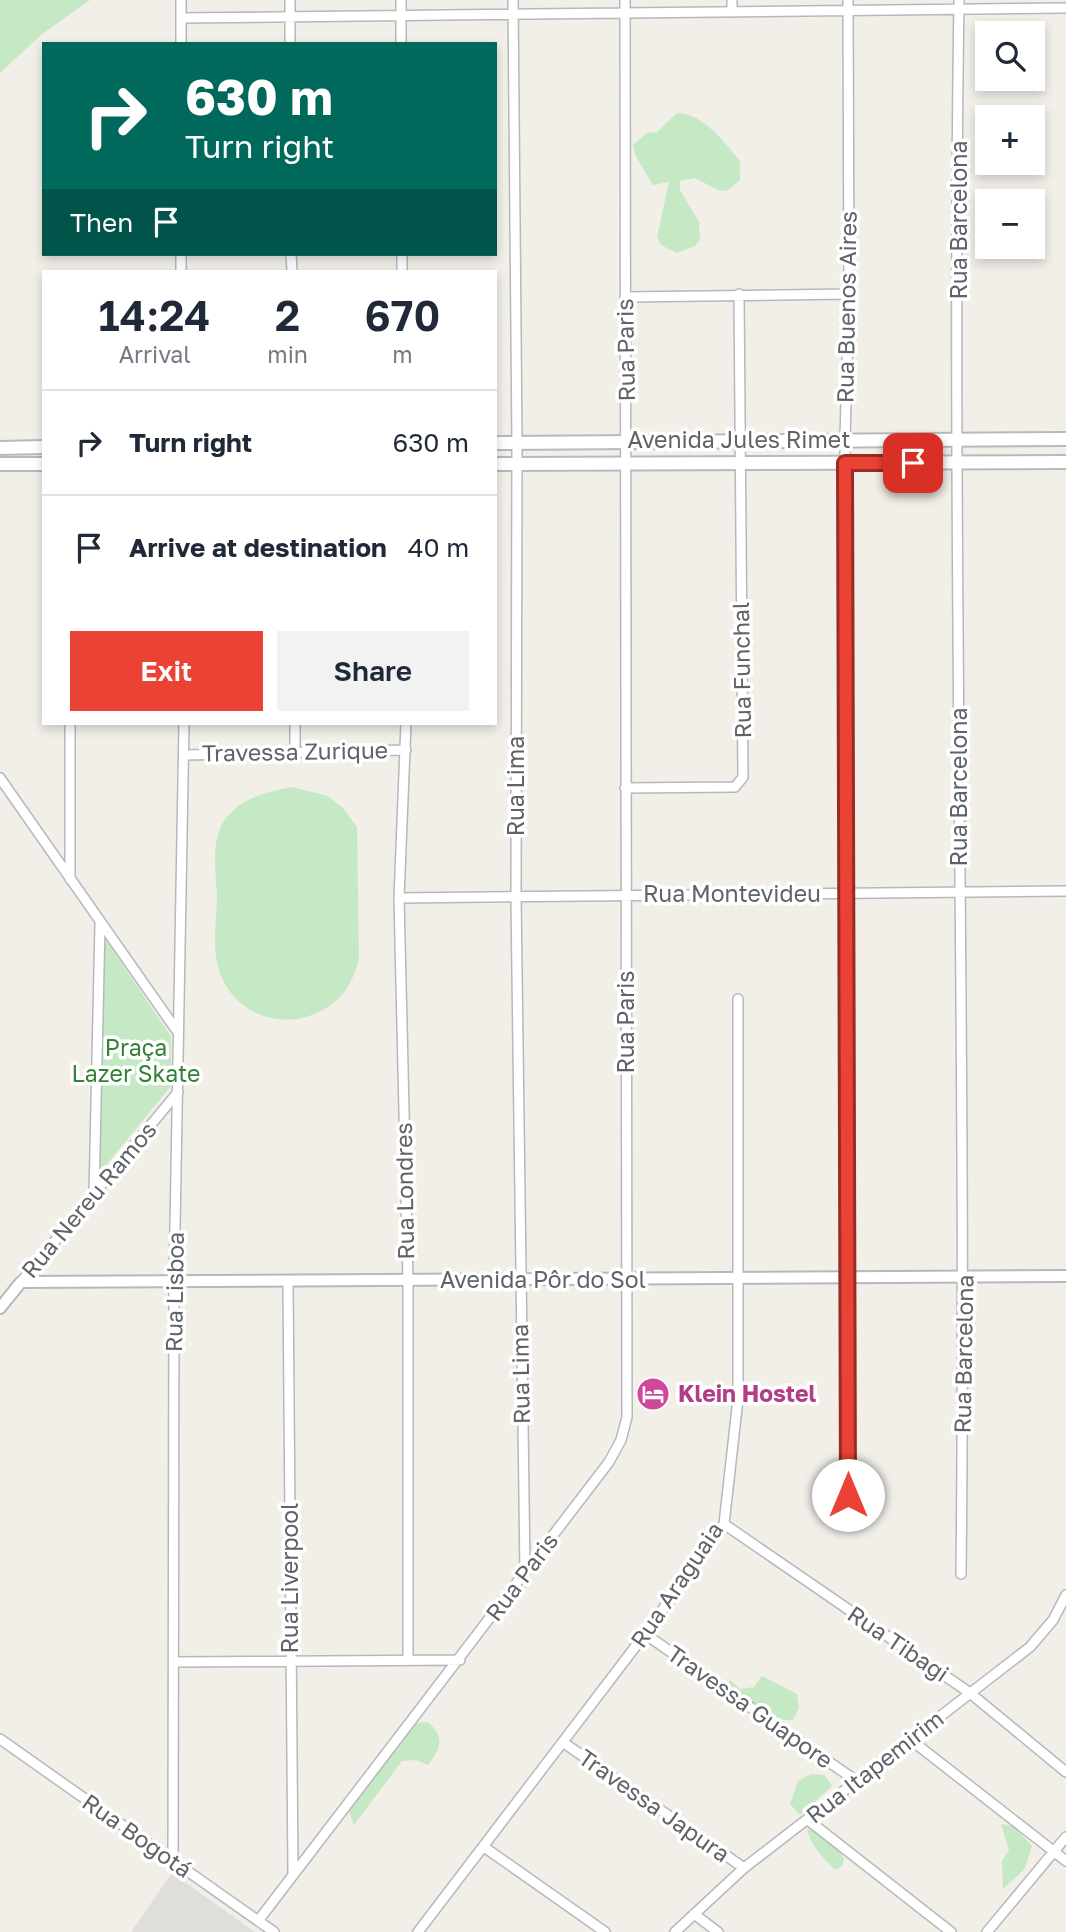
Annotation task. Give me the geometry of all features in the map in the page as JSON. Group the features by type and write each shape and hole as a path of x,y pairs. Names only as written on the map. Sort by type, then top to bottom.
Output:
{"main road":[{"name":"Avenida Jules Rimet","path":"497,443 1066,439"},
{"path":"0,448 42,447"},
{"name":"Avenida Jules Rimet","path":"497,464 1066,462"},
{"path":"0,464 42,464"}],"street":[{"path":"181,0 181,42"},
{"path":"290,0 290,42"},
{"path":"401,0 401,42"},
{"name":"Rua Lima","path":"513,0 517,443 516,897 525,1572"},
{"name":"Rua Paris","path":"258,1921 609,1462 621,1440 627,1417 625,788 628,464 625,0"},
{"path":"732,0 732,11"},
{"name":"Rua Buenos Aires","path":"848,0 849,294 845,439 848,1495"},
{"path":"181,19 848,11 959,5 1066,8"},
{"name":"Rua Barcelona","path":"959,5 959,893 965,1276 961,1574"},
{"name":"Rua Funchal","path":"625,788 735,787 743,777 738,294"},
{"path":"625,297 849,294"},
{"path":"70,725 70,880"},
{"name":"Rua Lisboa","path":"173,1862 174,1283 184,725"},
{"path":"295,725 295,751"},
{"name":"Rua Londres","path":"405,725 399,898 408,1281 408,1660"},
{"name":"Travessa Zurique","path":"185,755 406,750"},
{"path":"0,778 177,1031"},
{"name":"Rua Montevideu","path":"399,898 626,893 1066,891"},
{"path":"94,1194 100,924"},
{"name":"Rua Araguaia","path":"418,1932 646,1634 723,1524 738,1399 738,999"},
{"name":"Rua Nereu Ramos","path":"0,1308 178,1091"},
{"name":"Avenida Pôr do Sol","path":"21,1282 288,1283 1066,1276"},
{"name":"Rua Liverpool","path":"288,1283 293,1873"},
{"name":"Rua Tibagi","path":"723,1524 970,1693 1066,1772"},
{"name":"Rua Itapemirim","path":"675,1932 744,1868 1030,1647 1052,1620 1066,1595"},
{"name":"Travessa Guapore","path":"646,1634 855,1780"},
{"path":"174,1662 460,1660"},
{"name":"Rua Bogotá","path":"0,1739 274,1932"},
{"path":"911,1740 1066,1861"},
{"name":"Travessa Japura","path":"564,1743 744,1868"},
{"path":"808,1820 951,1932"},
{"path":"987,1932 1066,1837"},
{"path":"484,1847 605,1932"},
{"path":"694,1914 718,1932"}],"shaded area":[{"path":"172,1873 255,1932 131,1932"}],"green space":[{"path":"0,0 90,0 41,35 0,73"},
{"path":"677,113 696,118 720,138 740,161 740,180 727,191 718,190 695,178 680,181 680,190 699,222 700,240 695,246 677,253 661,245 657,237 669,182 652,185 633,145 647,133 657,132"},
{"path":"292,787 328,796 343,808 357,827 359,959 342,995 328,1007 309,1016 280,1019 266,1017 241,1003 223,980 215,950 215,856 221,826 233,811 256,796"},
{"name":"Praça Lazer Skate","path":"105,939 171,1036 171,1086 98,1175"},
{"path":"762,1676 797,1694 799,1708 793,1720 756,1712 723,1690 730,1680 740,1689 754,1687"},
{"path":"428,1722 437,1733 439,1743 428,1765 416,1760 402,1761 354,1825 349,1811 387,1754 413,1723"},
{"path":"811,1774 824,1775 832,1786 800,1815 790,1804 798,1781"},
{"path":"1001,1824 1014,1826 1032,1846 1024,1870 1003,1889 1002,1861 1009,1850"},
{"path":"807,1829 833,1844 844,1859 842,1866 835,1870 814,1846"}],"place":[{"name":"Klein Hostel","path":"653,1394"}],"route":[{"path":"848,1495 845,463 913,463"}]}
